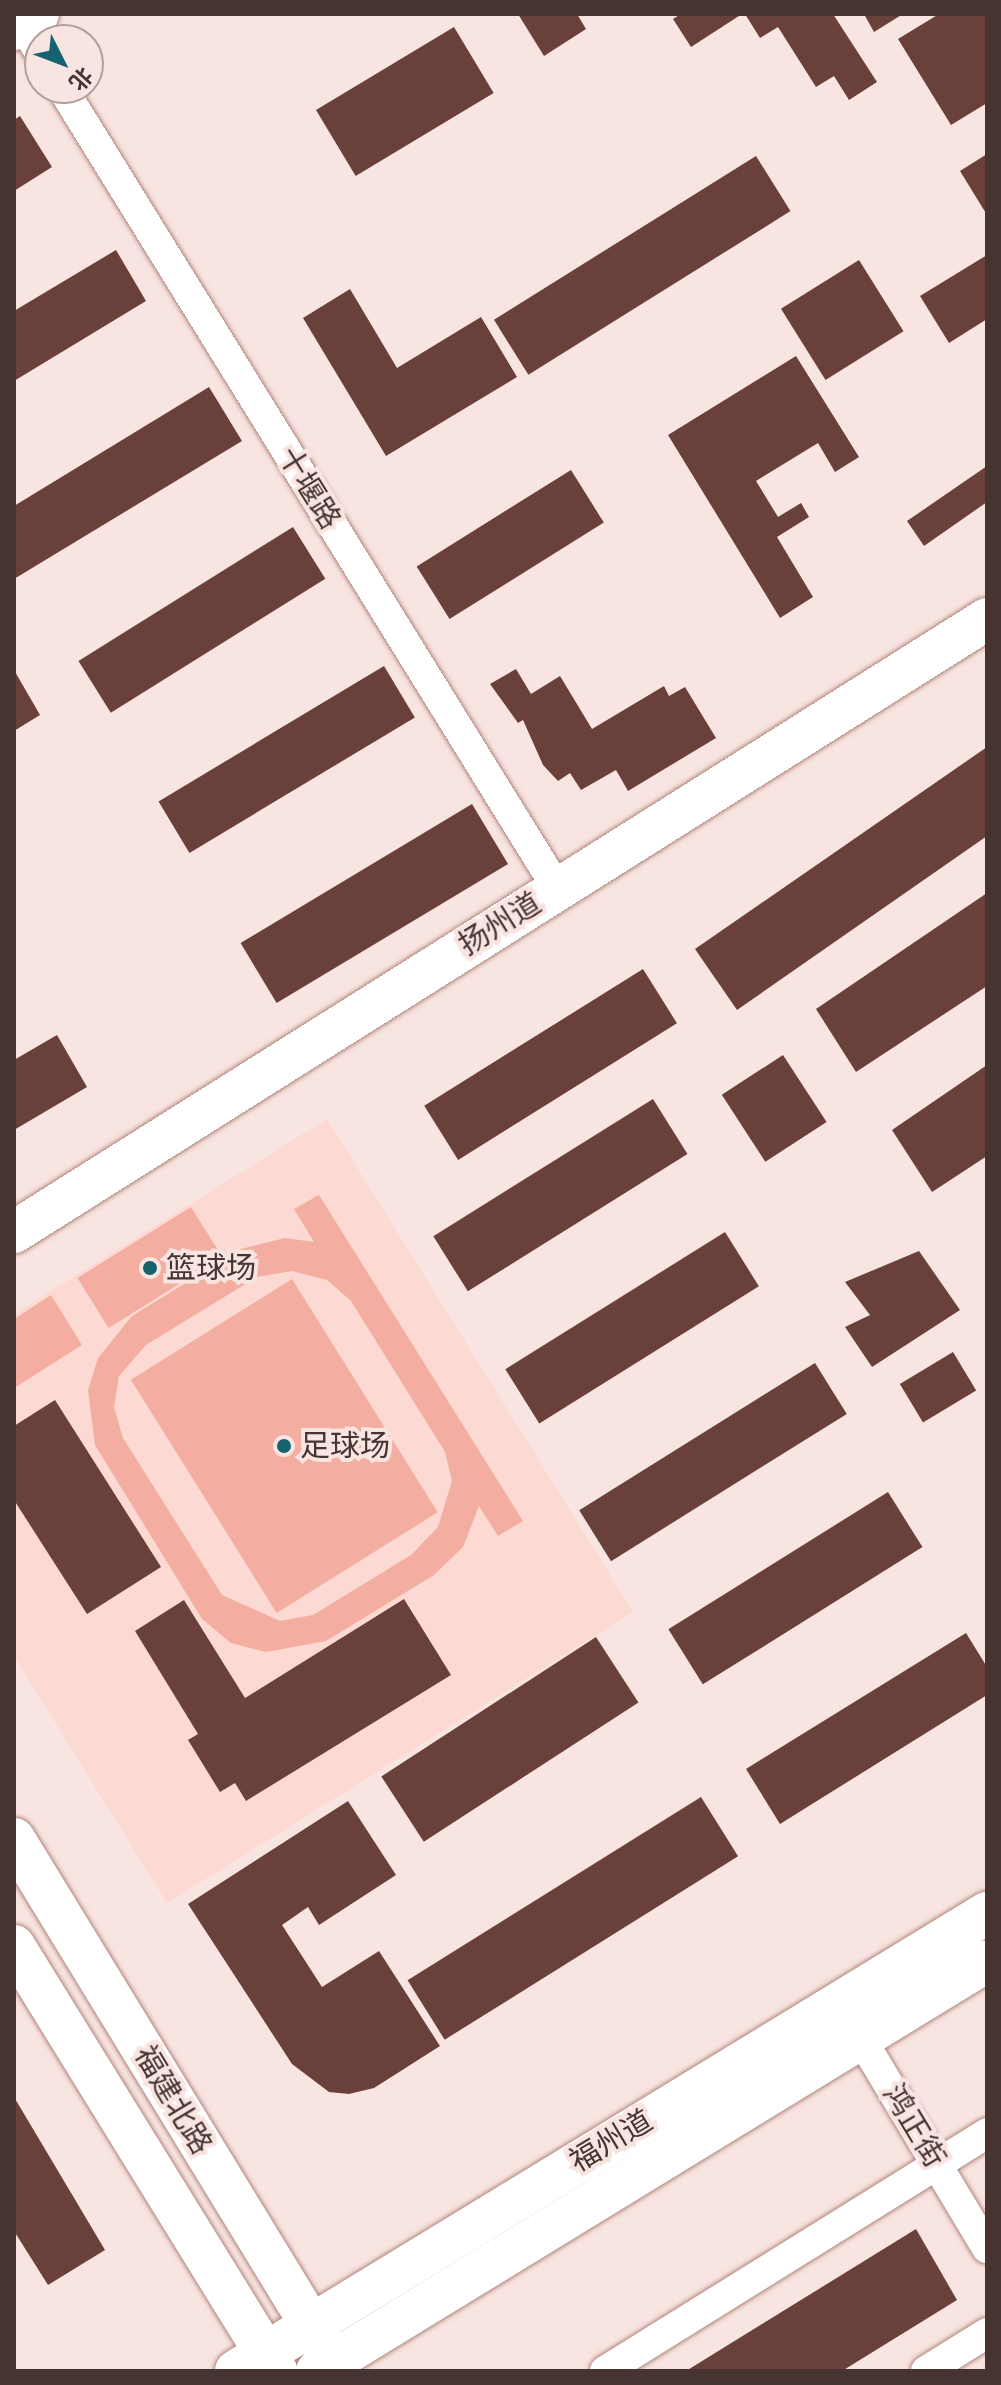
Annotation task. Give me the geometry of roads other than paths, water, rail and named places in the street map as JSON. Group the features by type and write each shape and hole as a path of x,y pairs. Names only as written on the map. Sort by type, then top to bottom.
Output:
{"street":[{"name":"十堰路","path":"72,104 557,888"},
{"name":"扬州道","path":"14,1232 987,619"},
{"name":"福建北路","path":"14,1839 309,2324 326,2366"},
{"name":"福州道","path":"259,2365 309,2324 987,1913"},
{"name":"福建北路","path":"14,1946 259,2365"},
{"name":"福州道","path":"326,2366 987,1961"},
{"name":"鸿正街","path":"840,2003 987,2248"},
{"path":"605,2371 987,2133"},
{"path":"926,2371 987,2333"}],"place":[{"name":"篮球场","path":"150,1268"},
{"name":"足球场","path":"284,1446"}]}
